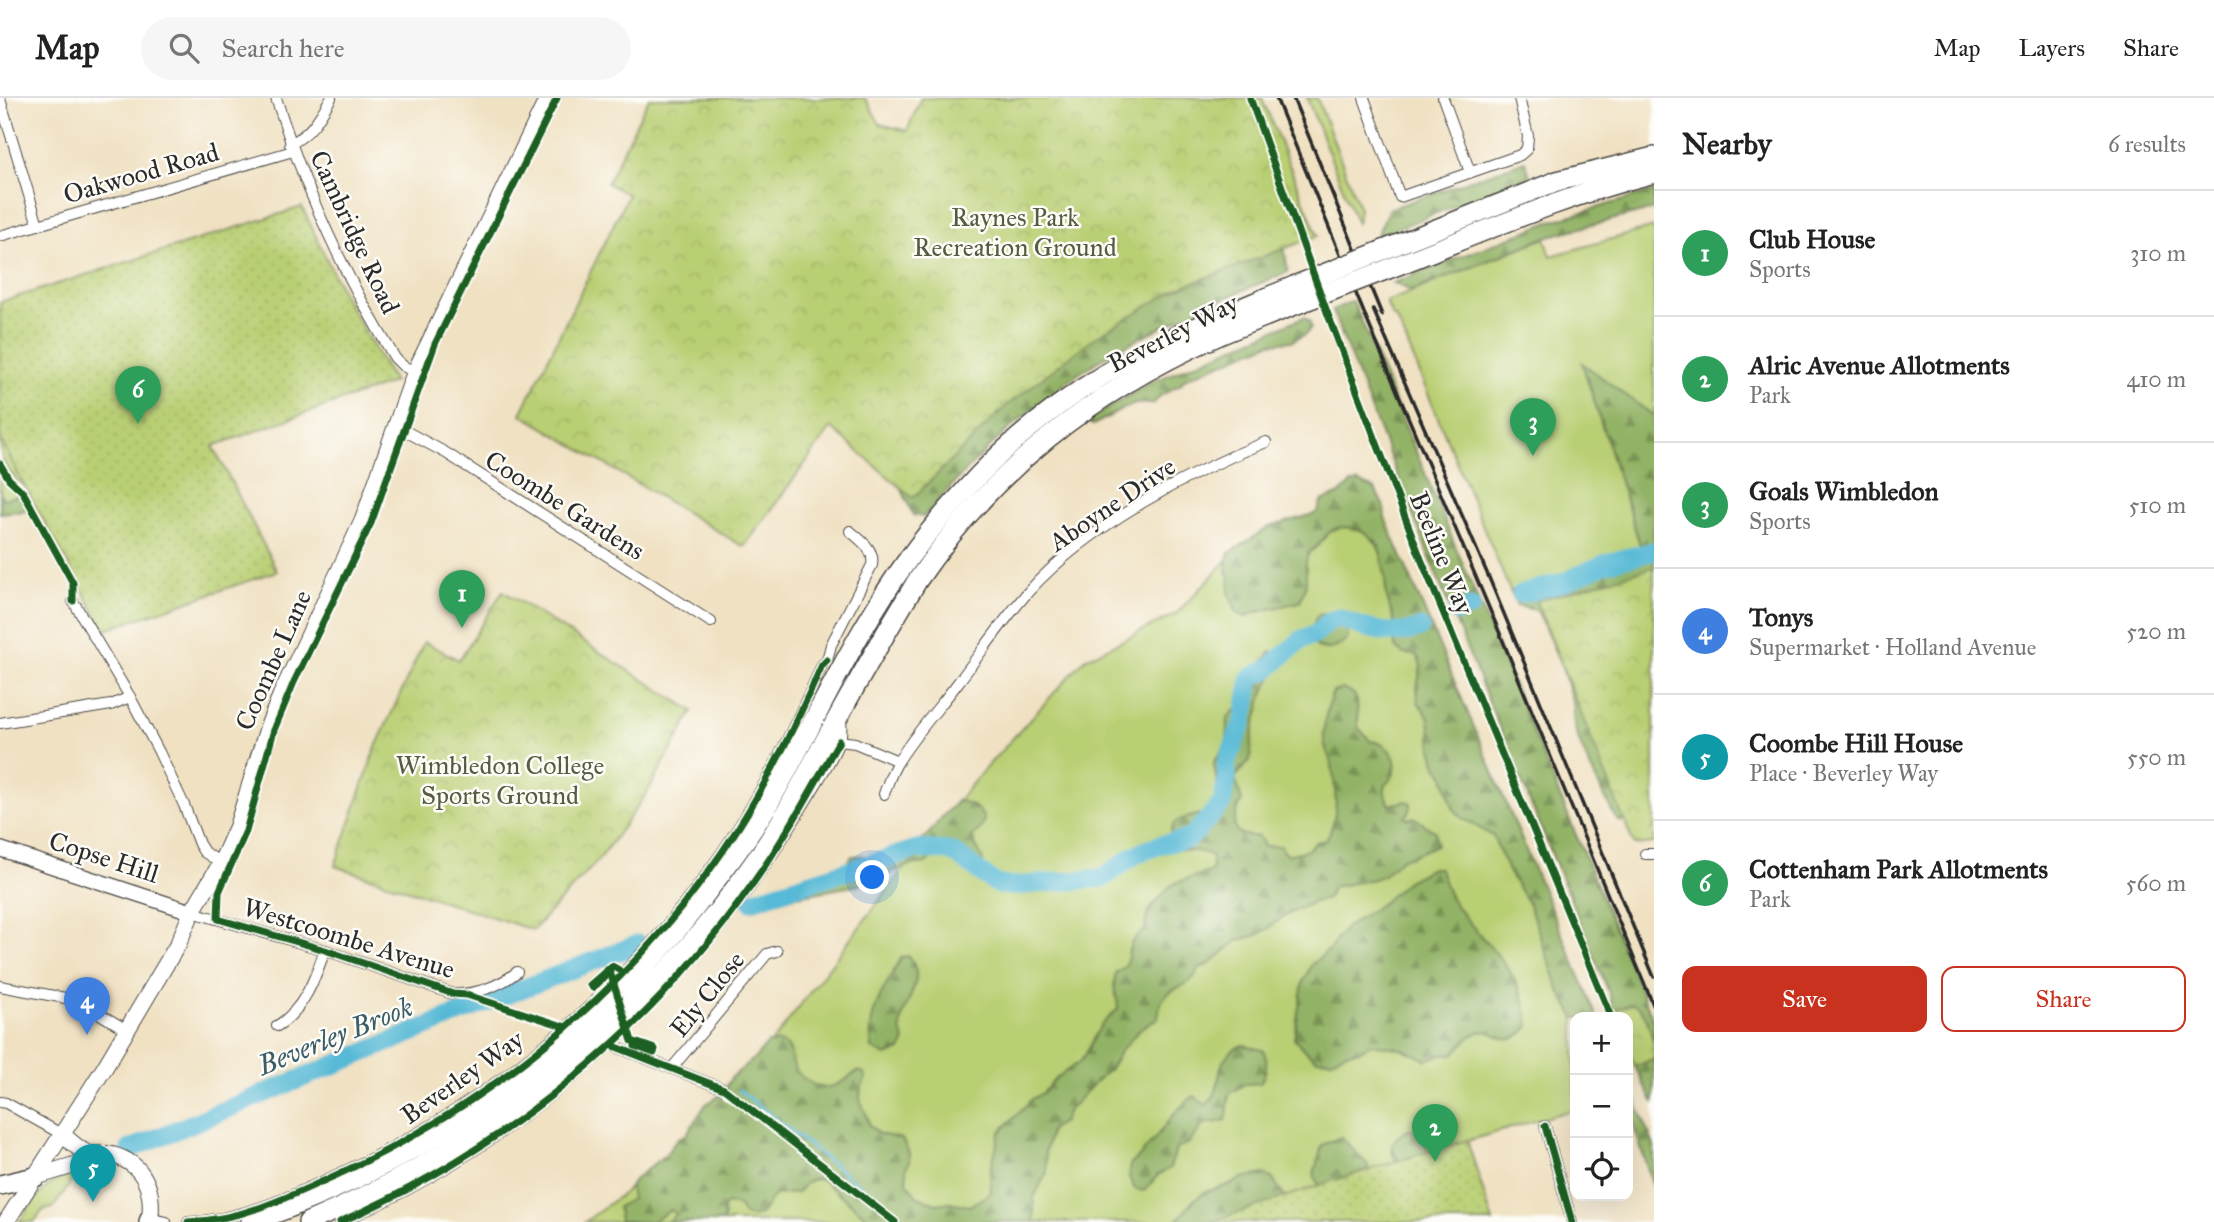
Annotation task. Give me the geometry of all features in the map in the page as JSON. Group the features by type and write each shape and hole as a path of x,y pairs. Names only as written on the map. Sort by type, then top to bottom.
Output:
{"highway":[{"path":"1558,181 1654,143"},
{"name":"Beverley Way","path":"251,1222 335,1189 445,1131 511,1087 611,1004 671,940 740,848 768,804 864,630 908,559 979,475 1030,428 1112,370 1148,350 1385,260 1558,181 1654,157"},
{"name":"Beverley Way","path":"1385,260 1621,181 1654,173"},
{"path":"1543,209 1654,184"},
{"name":"Beverley Way","path":"308,1222 380,1190 472,1136 530,1096 630,1009 679,959 757,859 910,593 945,540 991,487 1061,426 1156,367 1297,295"},
{"path":"0,1185 35,1177"}],"main road":[{"name":"Coombe Lane","path":"6,1222 127,1030 178,944 192,912 221,863 237,827 268,727 363,520 415,372 548,98"},
{"path":"63,1135 82,1151 94,1155 117,1156 130,1162 141,1172 150,1188 154,1221"},
{"path":"35,1177 94,1155"}],"street":[{"name":"Cambridge Road","path":"276,98 292,147 327,235 395,358 415,372"},
{"path":"292,147 305,137 331,98"},
{"path":"1364,98 1399,197 1520,155 1527,149 1528,136 1519,98"},
{"path":"1443,98 1470,172"},
{"path":"0,99 38,225"},
{"name":"Oakwood Road","path":"0,236 292,147"},
{"name":"Coombe Gardens","path":"396,426 446,453 711,622"},
{"name":"Aboyne Drive","path":"884,794 898,761 998,630 1053,567 1082,544 1156,496 1223,459 1266,442"},
{"name":"Beverley Way","path":"827,660 831,645 872,565 871,551 850,531"},
{"path":"73,601 130,697 184,805 199,844 204,852 221,863"},
{"name":"Beverley Way","path":"188,1222 232,1217 269,1205 386,1152 419,1134 492,1086 566,1027 623,974 666,926 740,824 777,761 822,665 842,654 849,642 864,630"},
{"path":"0,723 111,705 130,697"},
{"name":"Beverley Way","path":"340,1222 415,1185 510,1126 611,1045 658,999 727,918 778,847 839,741 841,711"},
{"path":"839,741 855,743 898,761"},
{"name":"Copse Hill","path":"0,849 192,912"},
{"name":"Westcoombe Avenue","path":"192,912 326,950 453,994 467,995 508,980 517,972"},
{"name":"Westcoombe Avenue","path":"277,1026 295,1013 326,950"},
{"name":"Ely Close","path":"673,1068 767,954 777,951"},
{"path":"0,986 76,1000 127,1030"},
{"path":"611,1045 724,1088"},
{"path":"0,1102 63,1135"},
{"path":"1545,1126 1572,1222"}],"green space":[{"name":"Raynes Park Recreation Ground","path":"649,98 865,98 880,124 907,131 921,98 1262,98 1318,236 1176,289 1095,337 1005,407 913,498 831,428 744,547 521,414 628,195 607,183"},
{"path":"1307,98 1317,98 1359,207 1357,224"},
{"path":"1525,161 1530,176 1376,237 1389,209"},
{"path":"1654,191 1654,209 1549,236 1412,291 1393,283 1552,221"},
{"path":"302,207 345,298 394,382 213,446 277,571 105,630 0,438 0,302"},
{"path":"1654,227 1654,416 1583,365 1641,548 1510,591 1397,319 1392,316 1386,302 1545,238 1551,256"},
{"path":"1284,246 1288,272 1171,322 1078,374 1007,431 923,517 913,515 901,487 1122,311"},
{"path":"1353,301 1654,1022 1654,1040 1641,1009 1631,1004 1612,1011 1610,995 1443,591 1332,310"},
{"path":"1304,317 1311,327 1306,334 1292,341 1270,343 1184,379 1154,403 1135,404 1093,425 1089,423 1092,418 1148,384"},
{"path":"1582,363 1654,416 1654,570 1622,822 1617,820 1581,746 1573,717 1574,707 1561,665 1537,610 1517,606 1510,591 1641,547"},
{"path":"0,438 25,487 5,466"},
{"path":"0,471 20,495 2,501"},
{"path":"1358,482 1375,489 1384,507 1385,518 1595,1012 1572,1012 1560,992 1529,905 1508,871 1493,836 1462,818 1453,808 1443,773 1437,766 1432,749 1429,718 1418,702 1417,688 1421,666 1417,655 1403,654 1395,647 1395,625 1388,601 1382,557 1373,539 1354,529 1341,527 1334,530 1309,552 1306,561 1306,584 1300,602 1246,617 1237,613 1229,593 1228,554 1269,527 1314,514 1321,501 1338,495 1351,484"},
{"path":"0,492 3,499 22,495 28,506 26,511 0,513"},
{"path":"1378,503 1573,1012 1570,1012 1570,1110 1326,1183 1211,1222 585,1222 686,1139 736,1084 776,1037 936,826 1085,659 1176,614 1240,547"},
{"path":"1654,567 1654,843 1634,845 1536,601"},
{"name":"Wimbledon College Sports Ground","path":"503,591 693,711 647,793 601,857 533,930 335,866 376,747 424,642 459,660"},
{"path":"1318,615 1343,615 1348,626 1347,640 1329,649 1316,646 1312,630"},
{"path":"1280,651 1288,655 1288,660 1276,670 1264,691 1253,732 1250,760 1235,778 1242,801 1234,822 1237,831 1249,836 1259,836 1264,846 1281,846 1283,852 1288,855 1307,850 1316,842 1326,840 1336,804 1324,729 1333,692 1342,689 1354,694 1357,701 1358,727 1370,741 1386,747 1393,756 1394,773 1385,790 1390,805 1406,801 1411,803 1410,811 1405,817 1413,817 1435,831 1437,845 1402,858 1384,875 1333,887 1327,899 1313,902 1286,915 1260,934 1237,941 1208,965 1199,968 1189,982 1169,993 1160,1006 1158,1018 1141,1028 1121,1050 1109,1070 1067,1112 1063,1122 1051,1129 1045,1153 1047,1172 1034,1197 1034,1222 873,1222 818,1179 808,1182 797,1193 774,1195 760,1215 752,1217 744,1215 739,1206 726,1204 723,1208 723,1222 667,1222 676,1214 671,1210 651,1222 620,1221 618,1207 631,1199 631,1184 635,1179 666,1154 678,1138 686,1135 706,1104 721,1095 731,1078 768,1043 779,1042 789,1049 794,1067 799,1073 820,1087 837,1084 859,1071 865,1074 860,1098 869,1125 879,1134 902,1139 909,1153 907,1182 916,1196 936,1204 950,1202 969,1206 991,1193 990,1172 1000,1132 1032,1099 1081,1061 1101,1025 1118,1009 1114,989 1116,972 1124,967 1133,940 1145,930 1152,907 1173,884 1212,871 1212,856 1173,847 1173,826 1177,821 1200,814 1214,806 1218,790 1214,762 1227,744 1228,717 1245,701 1244,680 1248,674 1258,668 1271,652"},
{"path":"959,801 973,806 983,817 982,826 973,836 983,861 980,871 938,856 926,863 910,865 859,885 751,904 756,897 840,870 852,856 882,855 898,847 916,846"},
{"path":"1432,868 1439,868 1451,898 1509,971 1525,1005 1529,1026 1521,1034 1508,1039 1486,1031 1479,1032 1468,1038 1453,1054 1426,1060 1403,1049 1371,1044 1332,1060 1316,1059 1294,1038 1303,982 1312,964 1329,950 1345,928 1385,901 1407,881"},
{"path":"908,956 915,966 916,977 902,1019 901,1030 905,1040 901,1050 886,1056 872,1048 871,1023 884,989 902,957"},
{"path":"1631,1004 1642,1012 1651,1035 1654,1058 1635,1067 1633,1012 1612,1011"},
{"path":"1243,1045 1263,1050 1265,1054 1266,1067 1260,1083 1245,1084 1229,1094 1226,1119 1204,1124 1188,1144 1177,1147 1170,1168 1158,1175 1144,1191 1135,1189 1129,1177 1130,1165 1185,1103 1194,1096 1206,1105 1216,1090 1226,1057"},
{"path":"1654,1058 1654,1102 1635,1067"},
{"path":"1633,1098 1654,1146 1654,1190 1633,1123"},
{"path":"1408,1130 1417,1132 1424,1138 1429,1156 1400,1165 1392,1150 1398,1137"},
{"path":"1341,1137 1368,1165 1367,1177 1328,1194 1317,1181 1315,1172 1322,1145"},
{"path":"1467,1140 1493,1222 1211,1222 1326,1183"},
{"path":"71,1174 72,1181 53,1208 43,1210 34,1222 19,1222 47,1187"},
{"path":"1264,1174 1273,1179 1287,1201 1222,1222 1176,1222 1193,1201 1205,1192 1242,1178"}],"waterway":[{"name":"Beverley Brook","path":"1521,594 1564,582 1606,563 1654,551"},
{"name":"Beverley Brook","path":"1457,612 1471,607"},
{"name":"Beverley Brook","path":"751,901 917,849 956,854 999,885 1103,878 1135,855 1159,845 1188,839 1222,803 1227,779 1226,764 1244,719 1251,677 1267,670 1302,639 1314,635 1331,620 1340,618 1369,629 1390,632 1420,628"},
{"name":"Beverley Brook","path":"130,1149 475,1007 638,944"},
{"path":"739,1090 906,1222"}],"railway":[{"path":"1276,98 1654,1007"},
{"path":"1293,98 1382,315"},
{"path":"1373,309 1490,580 1654,977"}],"cycle path":[{"path":"557,98 435,344 371,523 294,682 274,730 246,831 219,892 218,919 325,950 453,994 467,995 566,1027"},
{"name":"Beeline Way","path":"1250,98 1327,312 1421,559 1609,1012"},
{"path":"0,464 9,479 23,492 73,583 73,601"},
{"path":"188,1222 229,1217 268,1205 402,1142 460,1107 514,1069 566,1027 615,981 661,932 702,880 763,786 822,665 827,660"},
{"path":"340,1222 400,1193 458,1160 514,1123 568,1082 619,1038 667,990 711,939 751,886 786,833 839,741"},
{"path":"619,970 612,966 590,985 593,988 610,972 632,1041 655,1049 654,1053 635,1046"},
{"path":"611,1045 724,1089 895,1222"},
{"path":"1545,1126 1572,1222"}],"place":[{"name":"Cottenham Park Allotments","path":"138,424"},
{"name":"Goals Wimbledon","path":"1533,456"},
{"name":"Club House","path":"462,628"},
{"name":"Tonys","path":"87,1035"},
{"name":"Alric Avenue Allotments","path":"1435,1162"},
{"name":"Coombe Hill House","path":"93,1202"}]}
